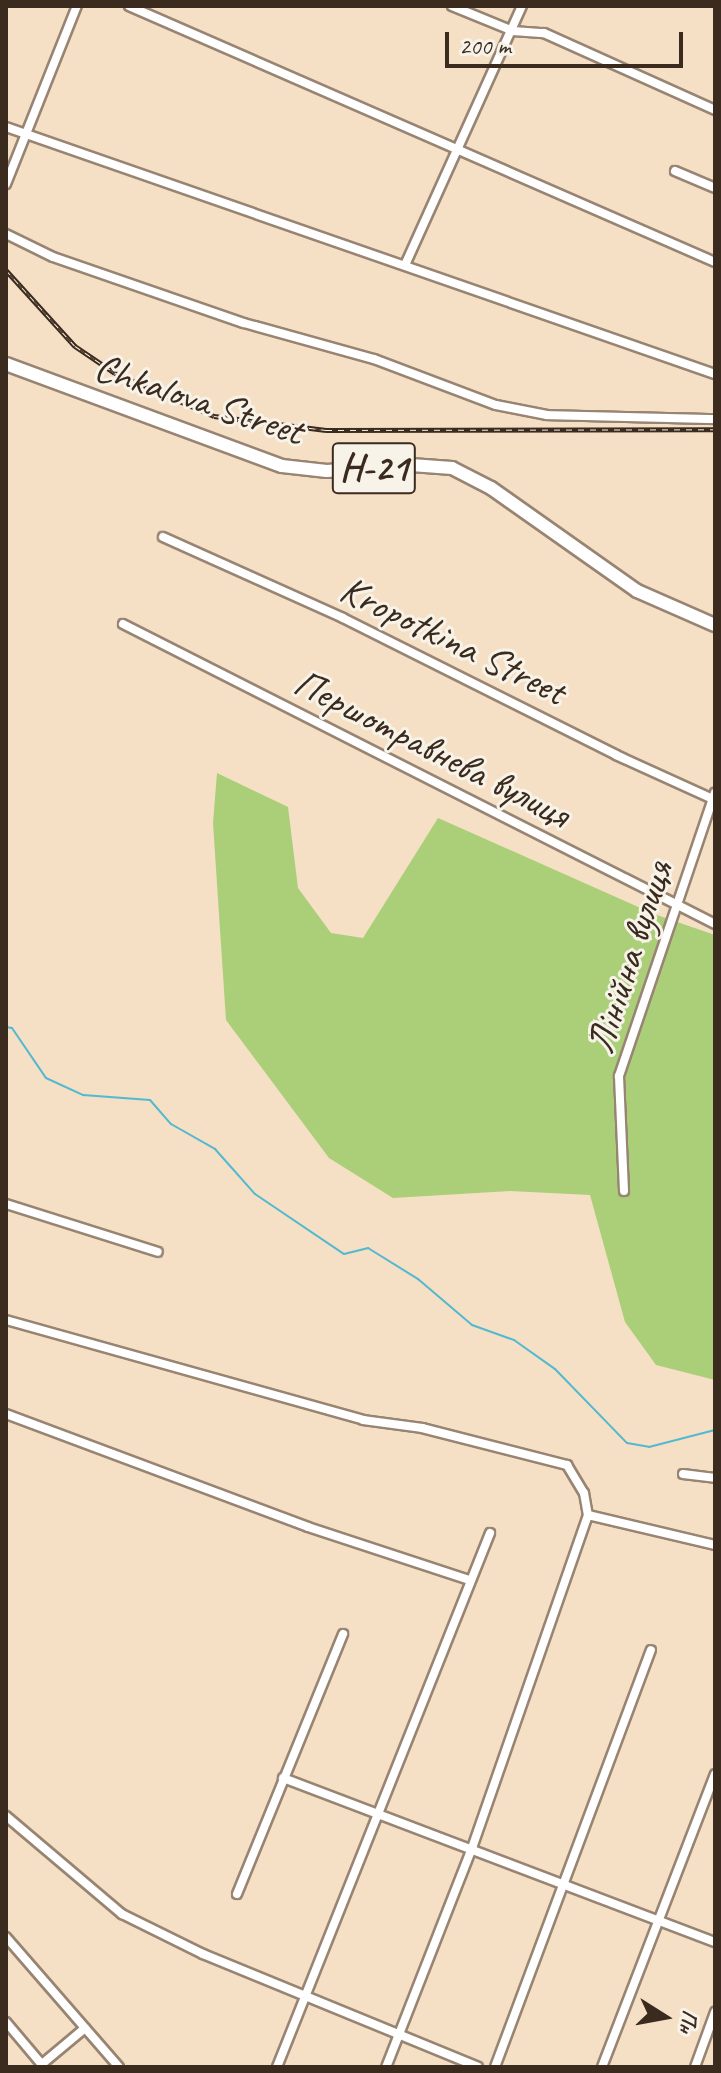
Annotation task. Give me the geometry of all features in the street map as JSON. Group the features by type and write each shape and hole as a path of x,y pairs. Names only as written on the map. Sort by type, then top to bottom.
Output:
{"main road":[{"name":"Chkalova Street","path":"6,364 282,466 327,471 411,465 452,468 491,488 637,591 715,625"}],"street":[{"path":"6,184 23,134 77,6"},
{"path":"129,6 715,262"},
{"path":"452,6 513,31 544,33 715,110"},
{"path":"405,265 460,152 522,6"},
{"path":"6,127 715,374"},
{"path":"675,171 715,188"},
{"path":"6,234 53,257 244,323 374,359 496,405 547,415 715,419"},
{"name":"Kropotkina Street","path":"163,537 364,628 714,797"},
{"name":"Першотравнева вулиця","path":"123,624 715,924"},
{"name":"Лінійна вулиця","path":"624,1191 619,1076 714,797"},
{"path":"6,1204 158,1252"},
{"path":"6,1320 363,1420 422,1428 567,1465 584,1493 588,1515 472,1848 386,2067"},
{"path":"6,1414 308,1527 469,1580"},
{"path":"683,1474 715,1478"},
{"path":"588,1515 715,1545"},
{"path":"277,2067 303,1995 379,1814 490,1533"},
{"path":"237,1894 343,1634"},
{"path":"495,2067 651,1650"},
{"path":"602,2067 715,1774"},
{"path":"283,1778 715,1942"},
{"path":"6,1816 122,1914 396,2035 478,2067"},
{"path":"6,1937 119,2067"},
{"path":"695,2067 715,2012"},
{"path":"6,2022 43,2066 85,2028"}],"green space":[{"path":"217,773 288,807 298,888 331,933 363,938 438,818 654,914 715,935 715,1380 656,1365 625,1322 590,1195 510,1191 393,1198 329,1158 226,1020 213,823"}],"waterway":[{"path":"6,1027 12,1028 46,1078 83,1095 150,1100 171,1124 215,1149 255,1194 344,1254 368,1248 418,1279 472,1325 514,1340 555,1369 627,1443 649,1447 715,1430"}],"railway":[{"path":"6,270 75,346 115,373 214,416 326,430 715,429"}]}
